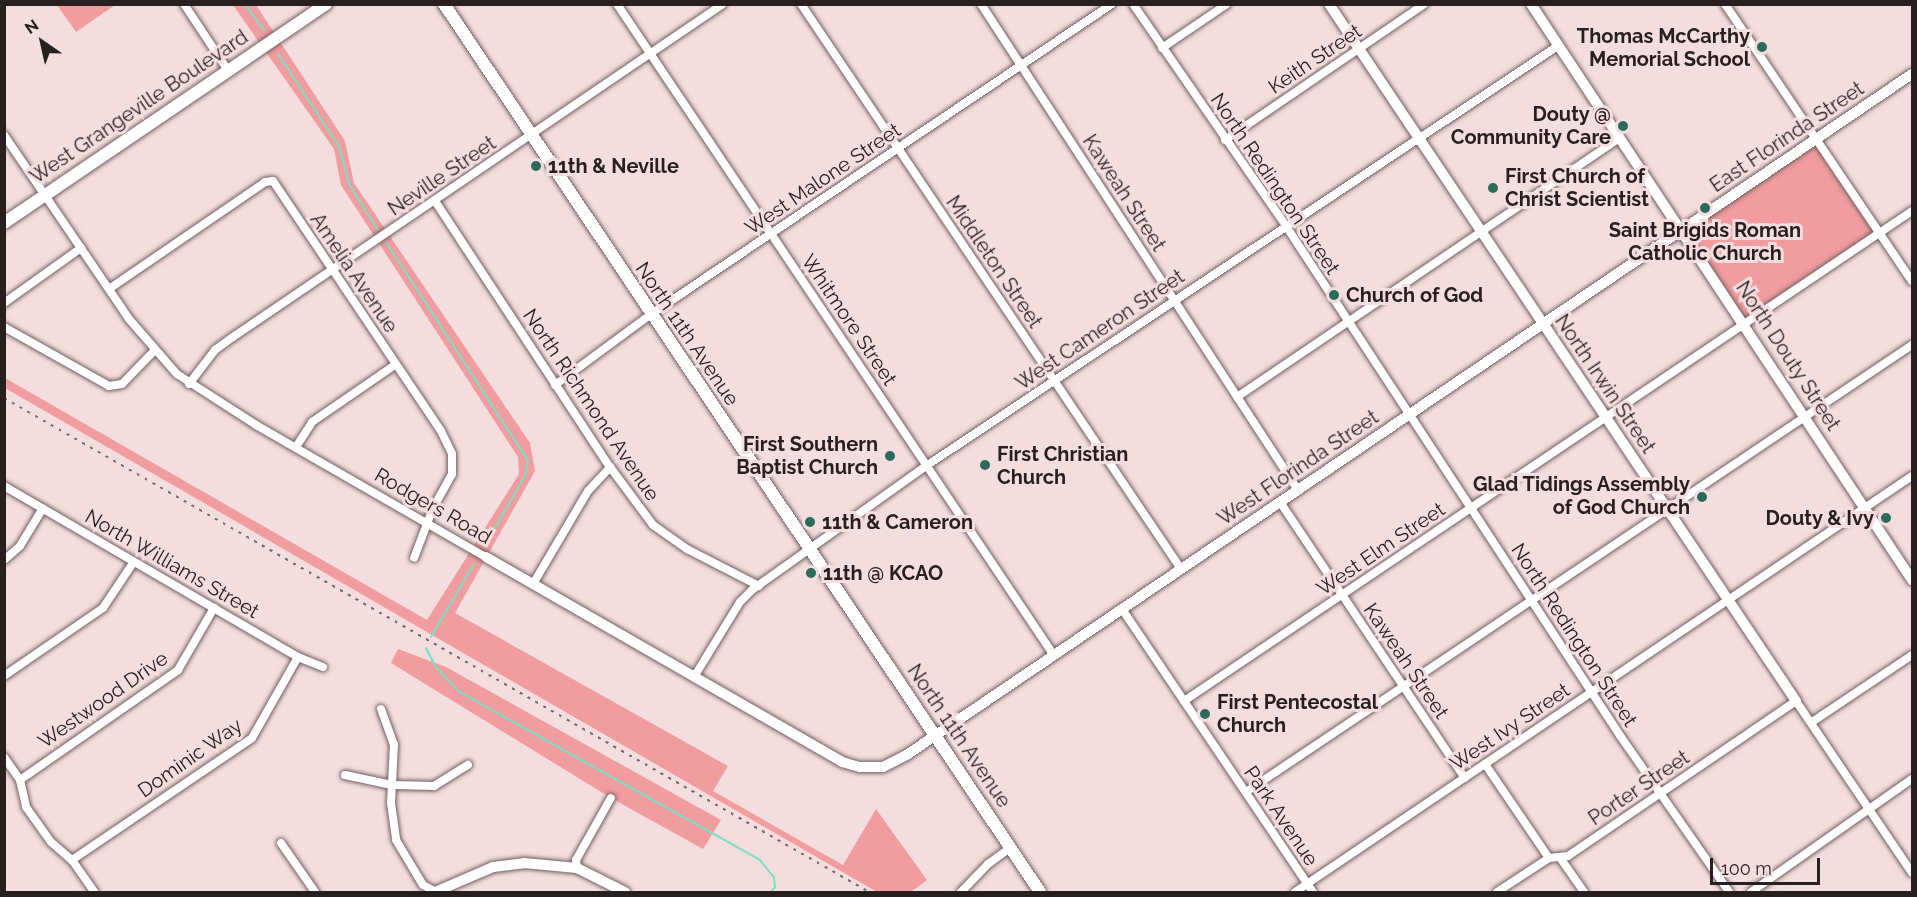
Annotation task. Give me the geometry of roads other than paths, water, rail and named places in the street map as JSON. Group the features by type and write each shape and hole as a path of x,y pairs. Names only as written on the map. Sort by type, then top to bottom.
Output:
{"main road":[{"name":"West Grangeville Boulevard","path":"4,223 227,69 326,4"},
{"name":"North 11th Avenue","path":"444,4 808,551 1040,892"}],"street":[{"path":"184,4 227,69"},
{"name":"Whitmore Street","path":"617,4 1053,654"},
{"name":"Neville Street","path":"189,384 215,350 723,4"},
{"name":"Middleton Street","path":"801,4 1181,569"},
{"name":"Kaweah Street","path":"981,4 1298,490"},
{"name":"West Malone Street","path":"555,385 651,315 1112,4"},
{"name":"North Redington Street","path":"1133,4 1286,226 1659,794 1729,892"},
{"path":"1162,48 1227,4"},
{"name":"North Irwin Street","path":"1329,4 1912,873"},
{"name":"Keith Street","path":"1225,140 1424,4"},
{"name":"North Douty Street","path":"1531,4 1807,416 1863,507 1912,580"},
{"path":"1725,4 1912,281"},
{"name":"West Cameron Street","path":"694,677 740,602 759,586 926,466 1558,46"},
{"name":"East Florinda Street","path":"1683,230 1912,74"},
{"name":"Rodgers Road","path":"4,135 154,351 189,384 427,524 850,765 883,767 934,735"},
{"path":"1237,397 1620,138"},
{"name":"Amelia Avenue","path":"109,289 270,181 276,184 441,431 453,462 452,474 427,524 414,558"},
{"name":"North Richmond Avenue","path":"435,201 610,467 662,533 759,586"},
{"name":"West Elm Street","path":"1184,701 1912,211"},
{"name":"West Florinda Street","path":"934,735 1683,230"},
{"path":"4,303 81,248"},
{"path":"4,327 109,386 122,384 154,351"},
{"path":"1246,792 1912,345"},
{"path":"296,447 312,422 395,365"},
{"path":"533,584 588,491 610,467"},
{"name":"West Ivy Street","path":"1295,892 1912,476"},
{"name":"North Williams Street","path":"4,486 298,657 323,667"},
{"name":"Kaweah Street","path":"1280,502 1464,778"},
{"path":"4,560 20,546 43,508"},
{"path":"4,676 103,608 133,563"},
{"name":"Westwood Drive","path":"20,780 178,670 197,645 214,608"},
{"name":"Park Avenue","path":"1122,609 1313,892"},
{"path":"1812,722 1912,655"},
{"name":"Dominic Way","path":"72,860 252,738 298,657"},
{"name":"Porter Street","path":"1561,860 1796,700"},
{"path":"381,709 394,744 393,827 399,848 423,885 436,892 466,876 509,865 578,868 625,892"},
{"path":"4,757 20,780 26,807 51,843 72,860 94,892"},
{"path":"1485,764 1549,858"},
{"path":"345,775 392,785 439,785 468,765"},
{"path":"1750,892 1912,779"},
{"path":"578,868 576,861 611,798"},
{"path":"281,843 315,892"},
{"path":"961,892 988,864 1010,848"},
{"path":"1497,892 1549,858 1561,860 1584,892"}],"waterway":[{"path":"245,4 264,30"},
{"path":"278,54 339,146 349,184 378,230"},
{"path":"386,242 528,461 525,476 485,545"},
{"path":"431,637 474,564"},
{"path":"426,648 435,666 458,691 760,860 774,877 775,887 771,892"}],"railway":[{"path":"4,398 869,892"}],"place":[{"name":"Thomas McCarthy Memorial School","path":"1762,47"},
{"name":"Douty @ Community Care","path":"1623,126"},
{"name":"11th & Neville","path":"536,166"},
{"name":"First Church of Christ Scientist","path":"1493,188"},
{"name":"Saint Brigids Roman Catholic Church","path":"1705,208"},
{"name":"Church of God","path":"1334,295"},
{"name":"First Southern Baptist Church","path":"890,456"},
{"name":"First Christian Church","path":"985,465"},
{"name":"Glad Tidings Assembly of God Church","path":"1702,497"},
{"name":"Douty & Ivy","path":"1886,518"},
{"name":"11th & Cameron","path":"810,522"},
{"name":"11th @ KCAO","path":"811,573"},
{"name":"First Pentecostal Church","path":"1205,714"}]}
